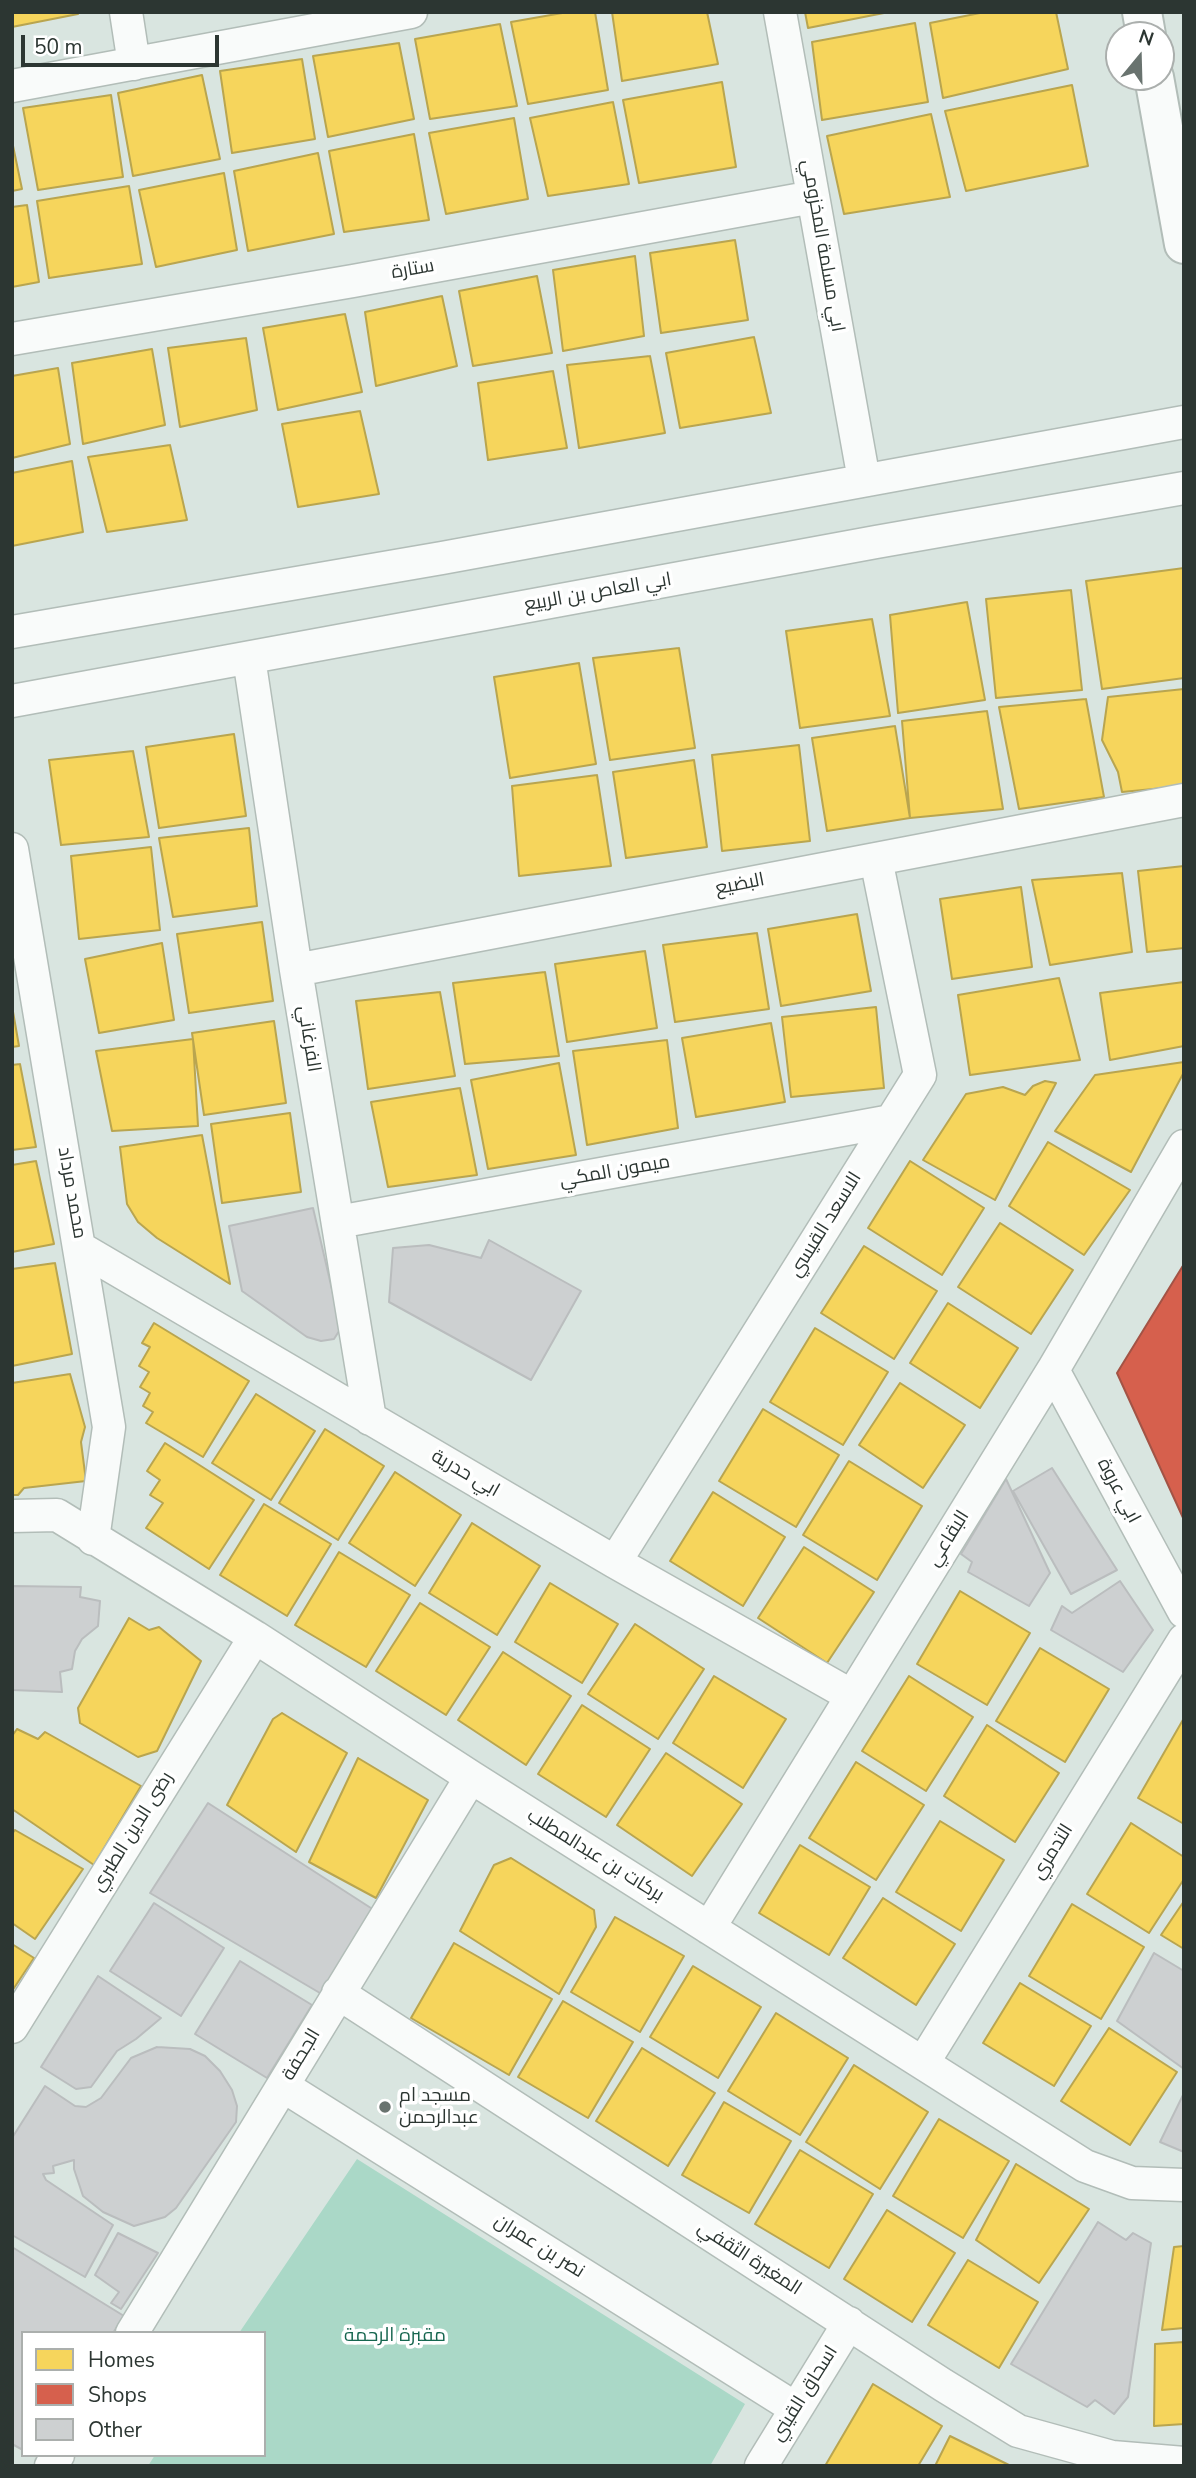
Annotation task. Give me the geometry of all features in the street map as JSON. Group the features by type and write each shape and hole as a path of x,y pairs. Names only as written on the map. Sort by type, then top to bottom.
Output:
{"main road":[{"path":"1157,91 1184,244"}],"street":[{"path":"126,12 134,64"},
{"path":"12,86 411,12"},
{"name":"ابي مسلمة المخزومي","path":"780,12 864,480"},
{"name":"ستارة","path":"12,339 353,281 813,197"},
{"path":"12,632 429,560 1184,422"},
{"name":"ابي العاص بن الربيع","path":"12,702 1184,488"},
{"name":"الفرغاني","path":"249,658 296,970 370,1419"},
{"name":"البضيع","path":"296,970 1184,800"},
{"name":"محمد مرداد","path":"12,849 109,1427 93,1539"},
{"name":"الاسعد القيسي","path":"615,1562 920,1075 876,859"},
{"name":"ميمون المكي","path":"338,1222 891,1121"},
{"name":"البقاعي","path":"709,1928 1053,1370 1184,1146"},
{"name":"ابي حدرية","path":"80,1248 615,1562 852,1696"},
{"name":"ابي عروة","path":"1053,1370 1184,1612"},
{"name":"بركات بن عبدالمطلب","path":"12,1516 57,1515 255,1637 1085,2166 1132,2183 1184,2185"},
{"name":"رضى الدين الطبري","path":"12,2027 255,1637"},
{"name":"التدمري","path":"923,2063 1184,1640"},
{"name":"الجحفة","path":"133,2331 471,1777"},
{"name":"المغيرة الثقفي","path":"338,1993 1018,2431 1112,2457 1184,2463"},
{"name":"نصر بن عمران","path":"283,2086 795,2408"},
{"name":"اسحاق القيني","path":"761,2466 849,2323"}],"green space":[{"name":"مقبرة الرحمة","path":"357,2159 745,2404 710,2466 148,2466 154,2457 266,2457 266,2331 240,2331"}],"building: Homes":[{"path":"12,12 78,12 78,14 12,27"},
{"path":"568,12 595,12 608,90 528,104 511,22"},
{"path":"612,12 707,12 718,64 622,81"},
{"path":"805,12 889,12 808,28"},
{"path":"985,12 1056,12 1068,69 943,98 930,23"},
{"path":"915,23 928,102 822,120 812,42"},
{"path":"500,24 517,106 430,119 415,39"},
{"path":"399,43 414,119 328,137 313,56"},
{"path":"302,59 315,139 232,153 220,71"},
{"path":"202,75 220,159 133,176 118,93"},
{"path":"722,82 736,167 639,183 623,100"},
{"path":"1072,85 1088,166 966,191 945,111"},
{"path":"111,95 123,177 38,190 23,108"},
{"path":"613,102 629,184 548,196 530,118"},
{"path":"931,114 950,197 844,214 827,136"},
{"path":"514,118 528,199 446,214 429,133"},
{"path":"414,134 429,220 344,232 329,151"},
{"path":"12,141 22,189 12,191"},
{"path":"318,153 334,234 248,251 234,171"},
{"path":"224,173 237,250 156,267 139,190"},
{"path":"129,186 142,264 49,278 37,201"},
{"path":"27,205 39,282 12,287 12,207"},
{"path":"735,240 748,320 661,333 650,253"},
{"path":"635,256 644,336 563,351 553,270"},
{"path":"537,276 552,353 473,366 459,291"},
{"path":"442,296 457,366 376,386 365,312"},
{"path":"345,314 362,392 278,410 263,328"},
{"path":"754,337 771,413 680,428 666,353"},
{"path":"246,338 257,410 180,427 168,348"},
{"path":"152,349 165,425 83,444 72,363"},
{"path":"650,356 665,433 579,448 567,365"},
{"path":"58,368 70,444 12,458 12,376"},
{"path":"553,371 567,448 488,460 478,383"},
{"path":"360,411 379,494 298,507 282,424"},
{"path":"170,445 187,520 107,532 88,457"},
{"path":"72,461 83,532 12,546 12,473"},
{"path":"1184,568 1184,678 1102,689 1086,581"},
{"path":"1071,590 1082,690 996,698 986,599"},
{"path":"967,602 985,700 898,713 890,615"},
{"path":"872,619 890,716 800,728 786,631"},
{"path":"679,648 695,748 610,760 593,658"},
{"path":"579,663 596,764 510,778 494,677"},
{"path":"1184,689 1184,786 1122,792 1118,772 1102,740 1108,697"},
{"path":"1086,699 1104,797 1019,809 999,707"},
{"path":"987,711 1003,809 910,818 902,721"},
{"path":"895,726 910,818 827,831 812,738"},
{"path":"234,734 246,816 159,828 146,747"},
{"path":"799,745 810,841 722,851 712,755"},
{"path":"133,751 149,837 61,845 49,760"},
{"path":"694,760 707,847 626,858 613,772"},
{"path":"597,775 611,866 519,876 512,786"},
{"path":"249,828 257,906 173,917 159,838"},
{"path":"151,847 160,930 79,939 71,856"},
{"path":"1184,866 1184,948 1147,952 1138,871"},
{"path":"1122,873 1132,952 1050,965 1032,880"},
{"path":"1021,887 1032,967 952,979 940,899"},
{"path":"857,914 871,991 781,1006 768,929"},
{"path":"262,922 273,1001 189,1013 177,934"},
{"path":"757,933 769,1009 675,1022 663,945"},
{"path":"162,943 174,1020 99,1033 85,959"},
{"path":"645,951 657,1028 567,1042 555,964"},
{"path":"545,972 559,1056 465,1064 453,983"},
{"path":"1059,978 1080,1060 970,1075 958,995"},
{"path":"1184,982 1184,1046 1110,1060 1100,993"},
{"path":"440,992 455,1076 368,1089 356,1001"},
{"path":"12,1006 19,1046 12,1047"},
{"path":"876,1007 884,1088 791,1097 782,1017"},
{"path":"274,1021 286,1103 204,1115 192,1033"},
{"path":"771,1023 785,1102 696,1117 682,1038"},
{"path":"193,1039 198,1126 112,1131 96,1051"},
{"path":"667,1040 678,1128 587,1145 573,1051"},
{"path":"1184,1062 1184,1072 1131,1172 1055,1131 1095,1075"},
{"path":"559,1063 576,1155 488,1169 471,1080"},
{"path":"20,1064 36,1147 12,1150 12,1065"},
{"path":"1045,1081 1056,1083 995,1200 923,1160 966,1094 1003,1087 1025,1095 1033,1086"},
{"path":"460,1088 477,1175 388,1187 371,1102"},
{"path":"290,1113 301,1192 222,1203 211,1124"},
{"path":"202,1135 230,1284 157,1238 138,1222 127,1204 120,1147"},
{"path":"1048,1142 1130,1190 1084,1255 1009,1206"},
{"path":"36,1161 54,1244 12,1252 12,1165"},
{"path":"910,1161 984,1208 942,1275 868,1228"},
{"path":"1000,1223 1073,1270 1031,1334 958,1287"},
{"path":"864,1246 937,1291 894,1359 821,1313"},
{"path":"55,1263 72,1354 12,1366 12,1269"},
{"path":"948,1303 1018,1348 980,1408 910,1363"},
{"path":"154,1323 249,1381 203,1457 146,1423 153,1412 143,1406 150,1393 140,1387 149,1372 139,1366 150,1347 142,1343"},
{"path":"815,1328 888,1372 843,1445 770,1402"},
{"path":"70,1374 85,1427 81,1442 86,1481 24,1488 18,1495 12,1495 12,1383"},
{"path":"900,1383 965,1425 923,1488 859,1445"},
{"path":"256,1394 315,1431 271,1500 212,1463"},
{"path":"763,1409 839,1455 796,1527 719,1481"},
{"path":"325,1429 384,1466 338,1540 279,1503"},
{"path":"165,1443 254,1500 209,1569 146,1528 163,1503 150,1495 160,1480 147,1471"},
{"path":"849,1461 922,1506 877,1580 803,1535"},
{"path":"395,1472 461,1515 415,1586 349,1543"},
{"path":"713,1492 785,1537 743,1606 670,1561"},
{"path":"264,1504 331,1544 287,1616 220,1575"},
{"path":"472,1523 540,1566 497,1635 429,1593"},
{"path":"804,1547 874,1592 827,1663 758,1618"},
{"path":"339,1552 410,1595 366,1667 295,1625"},
{"path":"550,1583 618,1624 582,1683 515,1642"},
{"path":"960,1591 1030,1633 987,1705 917,1664"},
{"path":"420,1603 490,1647 446,1715 376,1671"},
{"path":"129,1618 149,1630 159,1627 201,1661 157,1751 138,1757 80,1723 78,1708"},
{"path":"635,1624 704,1669 658,1739 588,1694"},
{"path":"1040,1648 1109,1689 1065,1762 996,1721"},
{"path":"503,1652 571,1696 526,1765 458,1720"},
{"path":"714,1676 786,1719 743,1788 673,1743"},
{"path":"909,1676 973,1717 926,1791 862,1751"},
{"path":"582,1705 650,1749 606,1817 538,1774"},
{"path":"282,1713 347,1753 296,1852 227,1805 273,1719"},
{"path":"1184,1718 1184,1824 1138,1798"},
{"path":"987,1725 1059,1773 1015,1842 944,1796"},
{"path":"17,1729 38,1739 45,1732 141,1786 94,1865 12,1809 12,1736"},
{"path":"666,1753 742,1804 692,1876 617,1825"},
{"path":"358,1758 428,1800 376,1898 309,1862"},
{"path":"856,1762 924,1805 876,1880 809,1838"},
{"path":"940,1821 1004,1860 961,1931 896,1892"},
{"path":"1131,1823 1184,1857 1184,1879 1149,1933 1087,1894"},
{"path":"15,1830 83,1869 35,1939 12,1923 12,1834"},
{"path":"800,1845 870,1887 829,1955 759,1913"},
{"path":"511,1858 594,1910 596,1927 559,1994 460,1931 494,1865"},
{"path":"883,1898 955,1944 916,2005 843,1958"},
{"path":"1184,1901 1184,1949 1161,1935"},
{"path":"1072,1904 1144,1947 1101,2019 1029,1976"},
{"path":"615,1917 684,1956 640,2032 571,1992"},
{"path":"454,1943 552,1999 509,2075 411,2018"},
{"path":"12,1944 34,1958 12,1991"},
{"path":"693,1966 761,2007 718,2078 650,2037"},
{"path":"1020,1983 1091,2026 1054,2086 983,2043"},
{"path":"563,2001 633,2042 588,2118 518,2077"},
{"path":"776,2013 848,2058 800,2135 728,2091"},
{"path":"1109,2028 1177,2072 1130,2145 1061,2101"},
{"path":"642,2048 715,2093 668,2166 596,2121"},
{"path":"854,2065 928,2112 880,2189 806,2142"},
{"path":"724,2102 791,2141 749,2213 682,2175"},
{"path":"939,2119 1009,2161 963,2238 893,2196"},
{"path":"800,2150 873,2194 829,2268 755,2224"},
{"path":"1016,2164 1089,2209 1039,2283 976,2240"},
{"path":"887,2210 955,2253 912,2322 844,2279"},
{"path":"1184,2246 1184,2328 1162,2330 1174,2247"},
{"path":"968,2260 1038,2302 999,2368 928,2325"},
{"path":"1184,2342 1184,2424 1154,2426 1155,2344"},
{"path":"873,2384 942,2426 918,2466 825,2466"},
{"path":"950,2436 1011,2466 935,2466"}],"building: Shops":[{"path":"1184,1264 1184,1520 1117,1373"}],"building: Other":[{"path":"313,1208 341,1328 334,1339 321,1341 307,1337 242,1291 229,1226"},
{"path":"489,1240 581,1291 531,1380 389,1302 393,1248 429,1245 481,1258"},
{"path":"1052,1468 1117,1570 1071,1594 1013,1491"},
{"path":"1006,1479 1050,1573 1029,1606 968,1572 972,1562 961,1554"},
{"path":"1120,1581 1153,1630 1123,1672 1051,1630 1062,1606 1072,1613"},
{"path":"12,1586 81,1587 80,1597 100,1601 98,1626 82,1639 75,1651 72,1669 60,1672 62,1692 12,1690"},
{"path":"208,1803 374,1910 325,1996 150,1893"},
{"path":"154,1903 224,1948 181,2016 110,1971"},
{"path":"1154,1953 1184,1971 1184,2069 1117,2021"},
{"path":"240,1961 312,2005 267,2078 195,2034"},
{"path":"98,1976 161,2018 117,2051 91,2087 76,2089 41,2067"},
{"path":"157,2047 190,2049 205,2056 220,2071 232,2090 237,2106 236,2122 176,2208 165,2217 134,2226 103,2212 83,2196 74,2169 74,2160 53,2166 54,2173 43,2174 46,2180 113,2225 85,2277 12,2235 12,2138 45,2086 75,2106 86,2107 101,2098 131,2058"},
{"path":"1184,2093 1184,2152 1160,2142"},
{"path":"1098,2222 1126,2240 1133,2233 1151,2243 1128,2397 1114,2414 1095,2400 1087,2407 1011,2364"},
{"path":"118,2233 158,2253 121,2309 111,2303 119,2292 95,2275"},
{"path":"12,2247 124,2316 114,2331 21,2331 21,2449 12,2444"}],"place":[{"name":"مسجد ام عبدالرحمن","path":"385,2107"}]}
